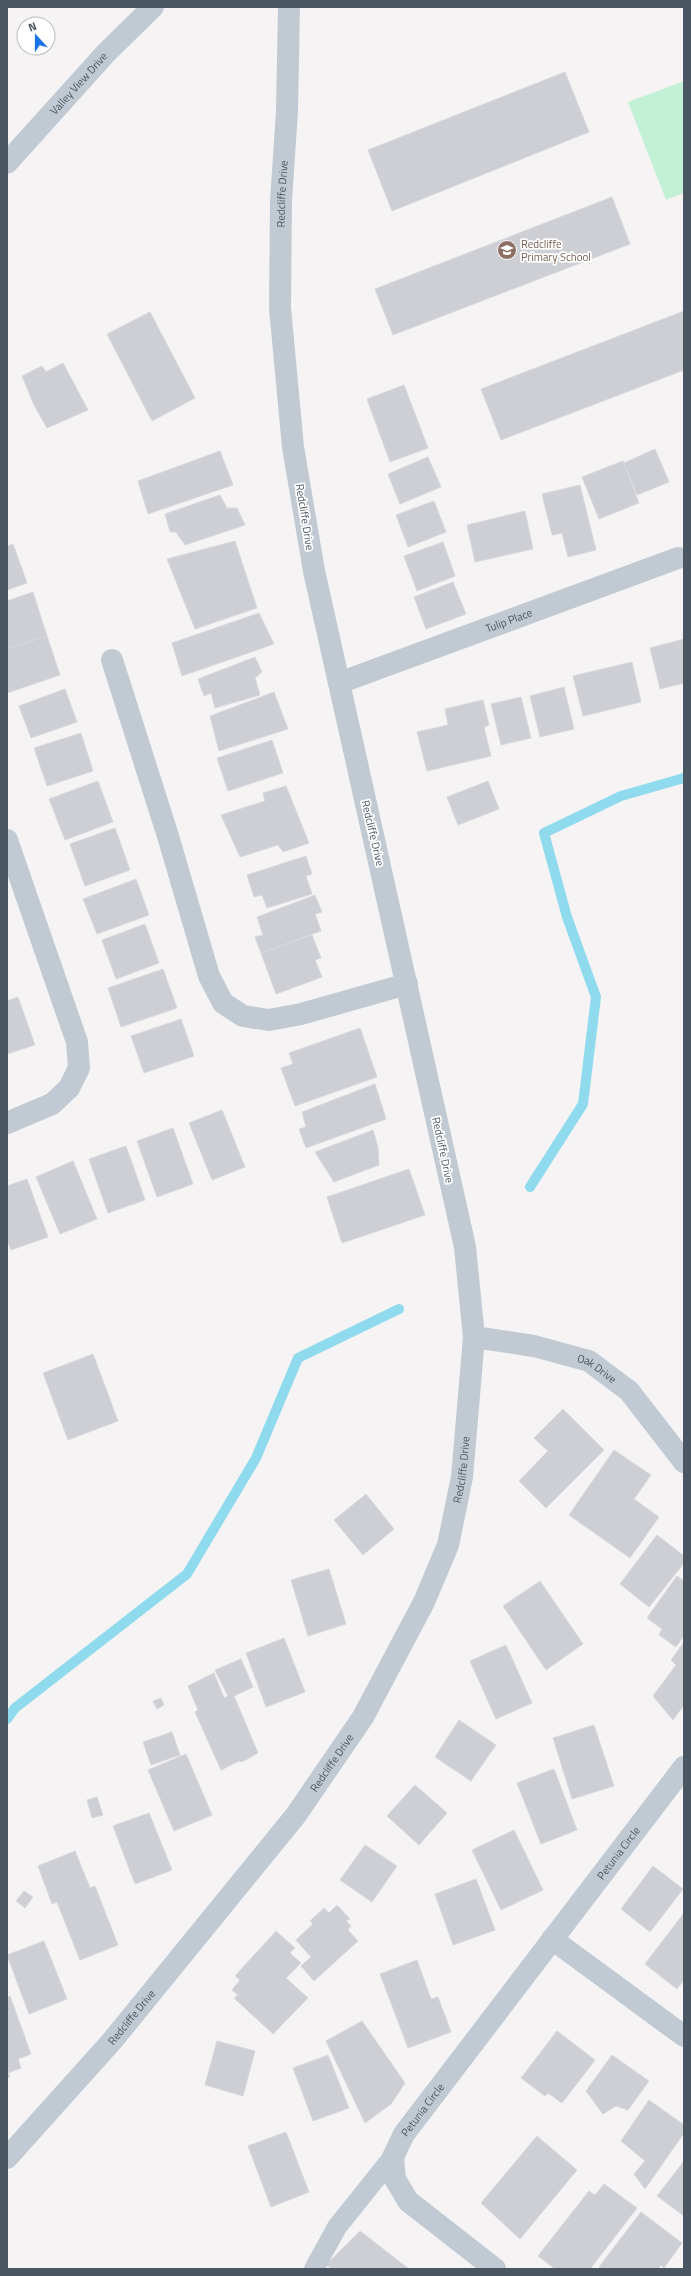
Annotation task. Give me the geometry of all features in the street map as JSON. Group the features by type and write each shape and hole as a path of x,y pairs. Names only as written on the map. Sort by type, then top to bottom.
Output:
{"street":[{"name":"Valley View Drive","path":"7,163 106,53 153,7"},
{"name":"Redcliffe Drive","path":"7,2158 112,2041 296,1815 363,1717 424,1602 448,1545 462,1477 474,1336 465,1247 314,571 293,447 280,308 281,201 287,111 289,7"},
{"name":"Tulip Place","path":"339,683 678,558"},
{"path":"112,660 168,836 209,976 223,1003 243,1016 269,1020 301,1014 407,984"},
{"path":"7,840 77,1042 79,1068 69,1088 52,1104 7,1123"},
{"name":"Oak Drive","path":"474,1336 534,1346 589,1361 628,1391 684,1460"},
{"name":"Petunia Circle","path":"393,2157 404,2134 684,1767"},
{"path":"552,1939 684,2036"},
{"path":"393,2157 395,2179 408,2201 495,2269"}],"lane":[{"path":"314,2269 337,2227 393,2157"}],"green space":[{"path":"684,81 684,193 666,200 628,102"}],"building":[{"path":"565,72 589,132 392,211 368,150"},
{"path":"612,197 630,244 393,335 375,289"},
{"path":"684,311 684,370 501,440 481,389"},
{"path":"150,312 195,398 152,421 107,334"},
{"path":"63,363 88,410 47,428 34,405 22,376 42,366 46,372"},
{"path":"404,385 428,448 390,462 367,399"},
{"path":"655,449 669,482 637,495 624,463"},
{"path":"220,451 233,485 148,514 138,481"},
{"path":"428,457 441,487 400,504 388,474"},
{"path":"623,461 639,503 599,519 582,477"},
{"path":"580,485 596,550 568,557 562,533 552,535 542,494"},
{"path":"220,495 227,508 237,508 245,525 185,545 176,532 170,532 165,514"},
{"path":"434,501 446,532 408,547 396,515"},
{"path":"525,511 533,549 475,562 467,525"},
{"path":"235,541 257,608 195,629 167,559"},
{"path":"443,542 455,576 417,591 404,556"},
{"path":"13,544 27,583 7,590 7,546"},
{"path":"453,582 466,614 426,629 414,597"},
{"path":"33,592 47,636 7,649 7,601"},
{"path":"259,613 274,644 182,676 172,643"},
{"path":"47,636 60,675 7,693 7,649"},
{"path":"684,639 684,683 660,689 650,648"},
{"path":"255,657 262,672 255,678 260,695 215,708 211,693 204,696 198,679"},
{"path":"632,662 641,702 583,716 573,676"},
{"path":"564,687 574,729 540,737 530,696"},
{"path":"65,689 77,722 31,738 19,706"},
{"path":"274,692 288,729 219,751 210,716"},
{"path":"521,697 531,738 501,745 491,704"},
{"path":"483,700 489,725 484,727 491,756 427,771 417,732 448,725 445,709"},
{"path":"81,733 93,771 47,786 34,748"},
{"path":"272,740 283,773 228,791 217,758"},
{"path":"98,781 113,822 65,840 49,799"},
{"path":"488,781 499,809 458,825 447,797"},
{"path":"286,786 309,843 283,852 278,845 240,857 221,815 265,801 263,793"},
{"path":"115,828 130,870 85,886 70,844"},
{"path":"306,856 312,874 306,876 312,894 267,908 262,895 254,897 247,875"},
{"path":"136,879 149,915 97,934 83,899"},
{"path":"315,895 322,912 315,914 321,931 261,953 255,937 263,935 257,917"},
{"path":"145,924 159,963 116,979 102,940"},
{"path":"312,935 321,958 315,960 322,977 276,994 261,953"},
{"path":"163,969 177,1008 121,1027 108,988"},
{"path":"18,997 35,1045 7,1054 7,1001"},
{"path":"181,1019 194,1056 144,1073 131,1036"},
{"path":"360,1028 377,1077 295,1106 281,1068 293,1064 289,1053"},
{"path":"375,1084 386,1119 306,1148 299,1129 306,1127 302,1112"},
{"path":"222,1110 245,1167 212,1180 189,1123"},
{"path":"173,1128 193,1184 157,1197 137,1141"},
{"path":"373,1130 378,1147 379,1165 334,1182 315,1152"},
{"path":"126,1146 145,1200 108,1213 89,1159"},
{"path":"73,1161 97,1219 60,1234 36,1177"},
{"path":"409,1169 425,1215 342,1243 327,1197"},
{"path":"27,1179 48,1237 11,1250 7,1240 7,1186"},
{"path":"93,1354 118,1421 68,1440 43,1373"},
{"path":"563,1409 604,1450 546,1508 519,1481 548,1451 534,1438"},
{"path":"614,1450 651,1475 634,1499 659,1517 630,1558 569,1515"},
{"path":"366,1494 394,1529 363,1555 334,1520"},
{"path":"657,1535 684,1556 684,1563 649,1607 620,1584"},
{"path":"329,1569 346,1624 308,1636 291,1580"},
{"path":"677,1576 684,1581 684,1636 676,1647 659,1635 662,1629 647,1618"},
{"path":"540,1581 583,1644 546,1670 503,1606"},
{"path":"284,1638 305,1692 266,1707 246,1653"},
{"path":"684,1642 684,1705 673,1720 653,1696 676,1665 671,1660"},
{"path":"506,1645 532,1703 496,1719 470,1661"},
{"path":"241,1659 253,1687 234,1696 258,1753 242,1762 239,1761 221,1770 195,1712 198,1710 188,1686 214,1673 224,1698 228,1696 215,1670"},
{"path":"161,1698 164,1705 157,1709 153,1701"},
{"path":"459,1720 496,1745 471,1781 435,1757"},
{"path":"594,1725 614,1786 572,1799 553,1738"},
{"path":"172,1732 180,1755 151,1765 143,1742"},
{"path":"186,1754 212,1815 174,1831 148,1770"},
{"path":"554,1769 577,1830 541,1844 517,1783"},
{"path":"415,1785 447,1813 419,1845 387,1816"},
{"path":"97,1797 103,1815 92,1818 87,1800"},
{"path":"149,1813 172,1870 135,1884 113,1826"},
{"path":"514,1830 543,1890 501,1910 472,1850"},
{"path":"365,1845 397,1866 372,1902 340,1880"},
{"path":"75,1851 90,1888 95,1886 118,1945 80,1960 57,1902 52,1904 38,1866"},
{"path":"653,1866 683,1889 650,1932 621,1909"},
{"path":"476,1879 495,1930 453,1945 435,1894"},
{"path":"24,1891 33,1897 25,1908 16,1901"},
{"path":"337,1905 350,1919 346,1921 351,1926 348,1930 358,1941 314,1981 301,1966 311,1957 296,1940 313,1924 310,1921 324,1908 329,1913"},
{"path":"684,1913 684,1980 677,1989 645,1964"},
{"path":"276,1931 295,1948 290,1953 301,1963 286,1978 308,1998 273,2034 234,1998 238,1995 232,1990 240,1980 235,1976"},
{"path":"44,1941 67,1999 29,2014 7,1955"},
{"path":"417,1960 431,1999 438,1997 451,2032 408,2048 380,1974"},
{"path":"10,1996 31,2054 18,2059 21,2068 8,2073 10,2077 7,2078 7,1997"},
{"path":"362,2021 405,2083 391,2104 365,2123 326,2041"},
{"path":"557,2031 595,2060 562,2103 548,2093 545,2096 521,2078"},
{"path":"217,2041 255,2051 243,2096 205,2085"},
{"path":"328,2055 349,2108 313,2121 293,2068"},
{"path":"612,2055 649,2081 628,2110 616,2106 603,2114 586,2091"},
{"path":"649,2100 684,2125 684,2133 645,2189 634,2174 645,2161 621,2141"},
{"path":"286,2132 309,2192 271,2207 248,2146"},
{"path":"537,2136 577,2170 520,2239 481,2203"},
{"path":"684,2161 684,2216 657,2196"},
{"path":"604,2184 637,2208 590,2269 555,2269 538,2256 589,2191 595,2195"},
{"path":"641,2212 682,2243 664,2268 661,2265 658,2269 601,2269 599,2267"},
{"path":"360,2231 409,2269 332,2269 326,2265"}],"waterway":[{"path":"530,1187 583,1104 596,997 567,917 544,833 621,796 684,778"},
{"path":"7,1719 15,1708 187,1574 256,1458 298,1358 399,1309"}],"place":[{"name":"Redcliffe Primary School","path":"507,250"}]}
